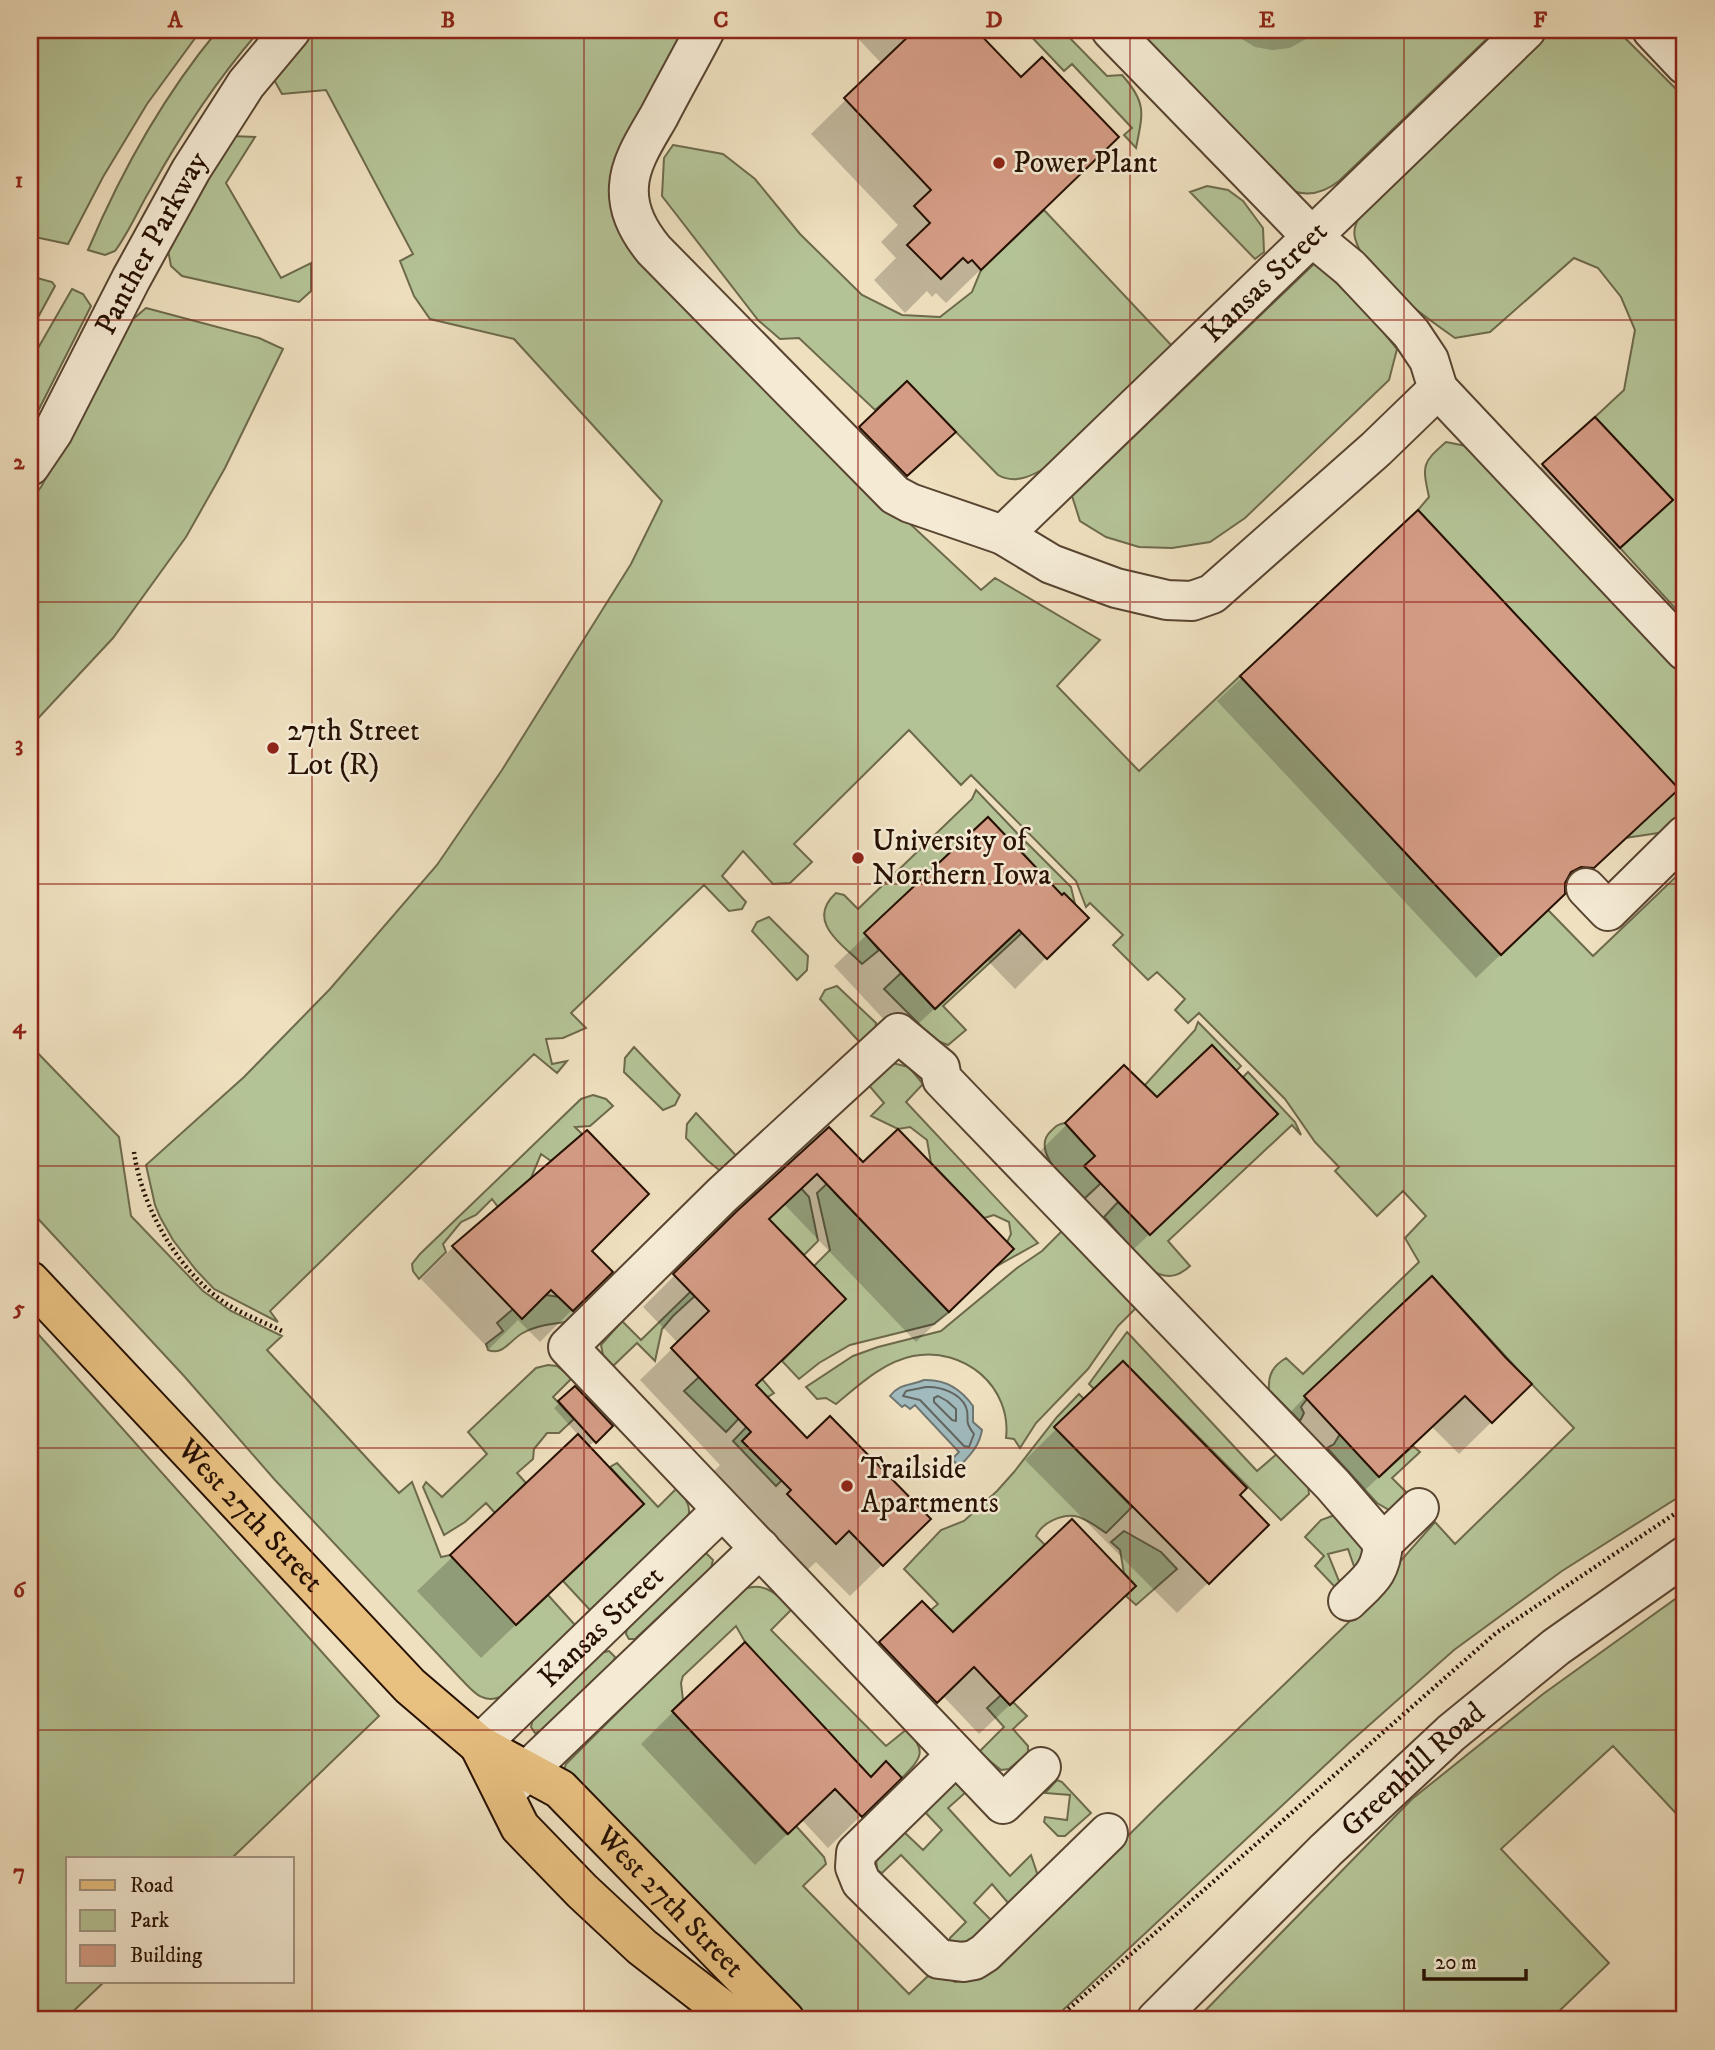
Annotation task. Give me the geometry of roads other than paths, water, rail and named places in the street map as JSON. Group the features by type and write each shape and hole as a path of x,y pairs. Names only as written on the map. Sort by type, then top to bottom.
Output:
{"main road":[{"name":"West 27th Street","path":"30,1281 410,1686 479,1745 515,1782 560,1789 747,2006"},
{"name":"West 27th Street","path":"515,1782 520,1828 642,1947 747,2006 785,2020"},
{"path":"642,1947 710,2020"},
{"path":"747,2006 804,2020"}],"street":[{"name":"Panther Parkway","path":"30,466 53,432 131,279 191,170 246,84 291,30"},
{"path":"705,30 642,148 630,176 630,202 634,219 642,235 664,262 895,495 910,503 1003,535 1051,564 1115,588 1167,600 1192,601 1212,594 1376,449 1438,389"},
{"path":"1111,30 1311,236 1350,268 1410,333 1429,360 1438,389 1685,651"},
{"name":"Kansas Street","path":"1003,535 1526,30"},
{"path":"1652,30 1685,65"},
{"path":"1586,888 1608,911 1685,835"},
{"path":"1041,1767 1003,1804 568,1347 722,1195 898,1033 940,1068 942,1079 1334,1485 1383,1543"},
{"path":"1348,1601 1381,1562 1383,1543 1419,1508"},
{"name":"Kansas Street","path":"479,1745 722,1510"},
{"path":"515,1782 760,1548"},
{"name":"Greenhill Road","path":"1161,2018 1326,1850 1451,1733 1556,1647 1685,1556"},
{"path":"602,1626 639,1663"},
{"path":"956,1755 856,1853 855,1867 861,1882 939,1959 963,1962 974,1960 985,1953 1108,1833"}],"water":[{"path":"924,1380 939,1381 952,1386 973,1406 973,1422 982,1430 981,1436 959,1467 952,1459 959,1452 915,1405 910,1409 905,1405 902,1407 890,1396 901,1387"}],"place":[{"name":"Power Plant","path":"999,163"},
{"name":"27th Street Lot (R)","path":"273,748"},
{"name":"University of Northern Iowa","path":"858,858"},
{"name":"Trailside Apartments","path":"847,1486"}]}
